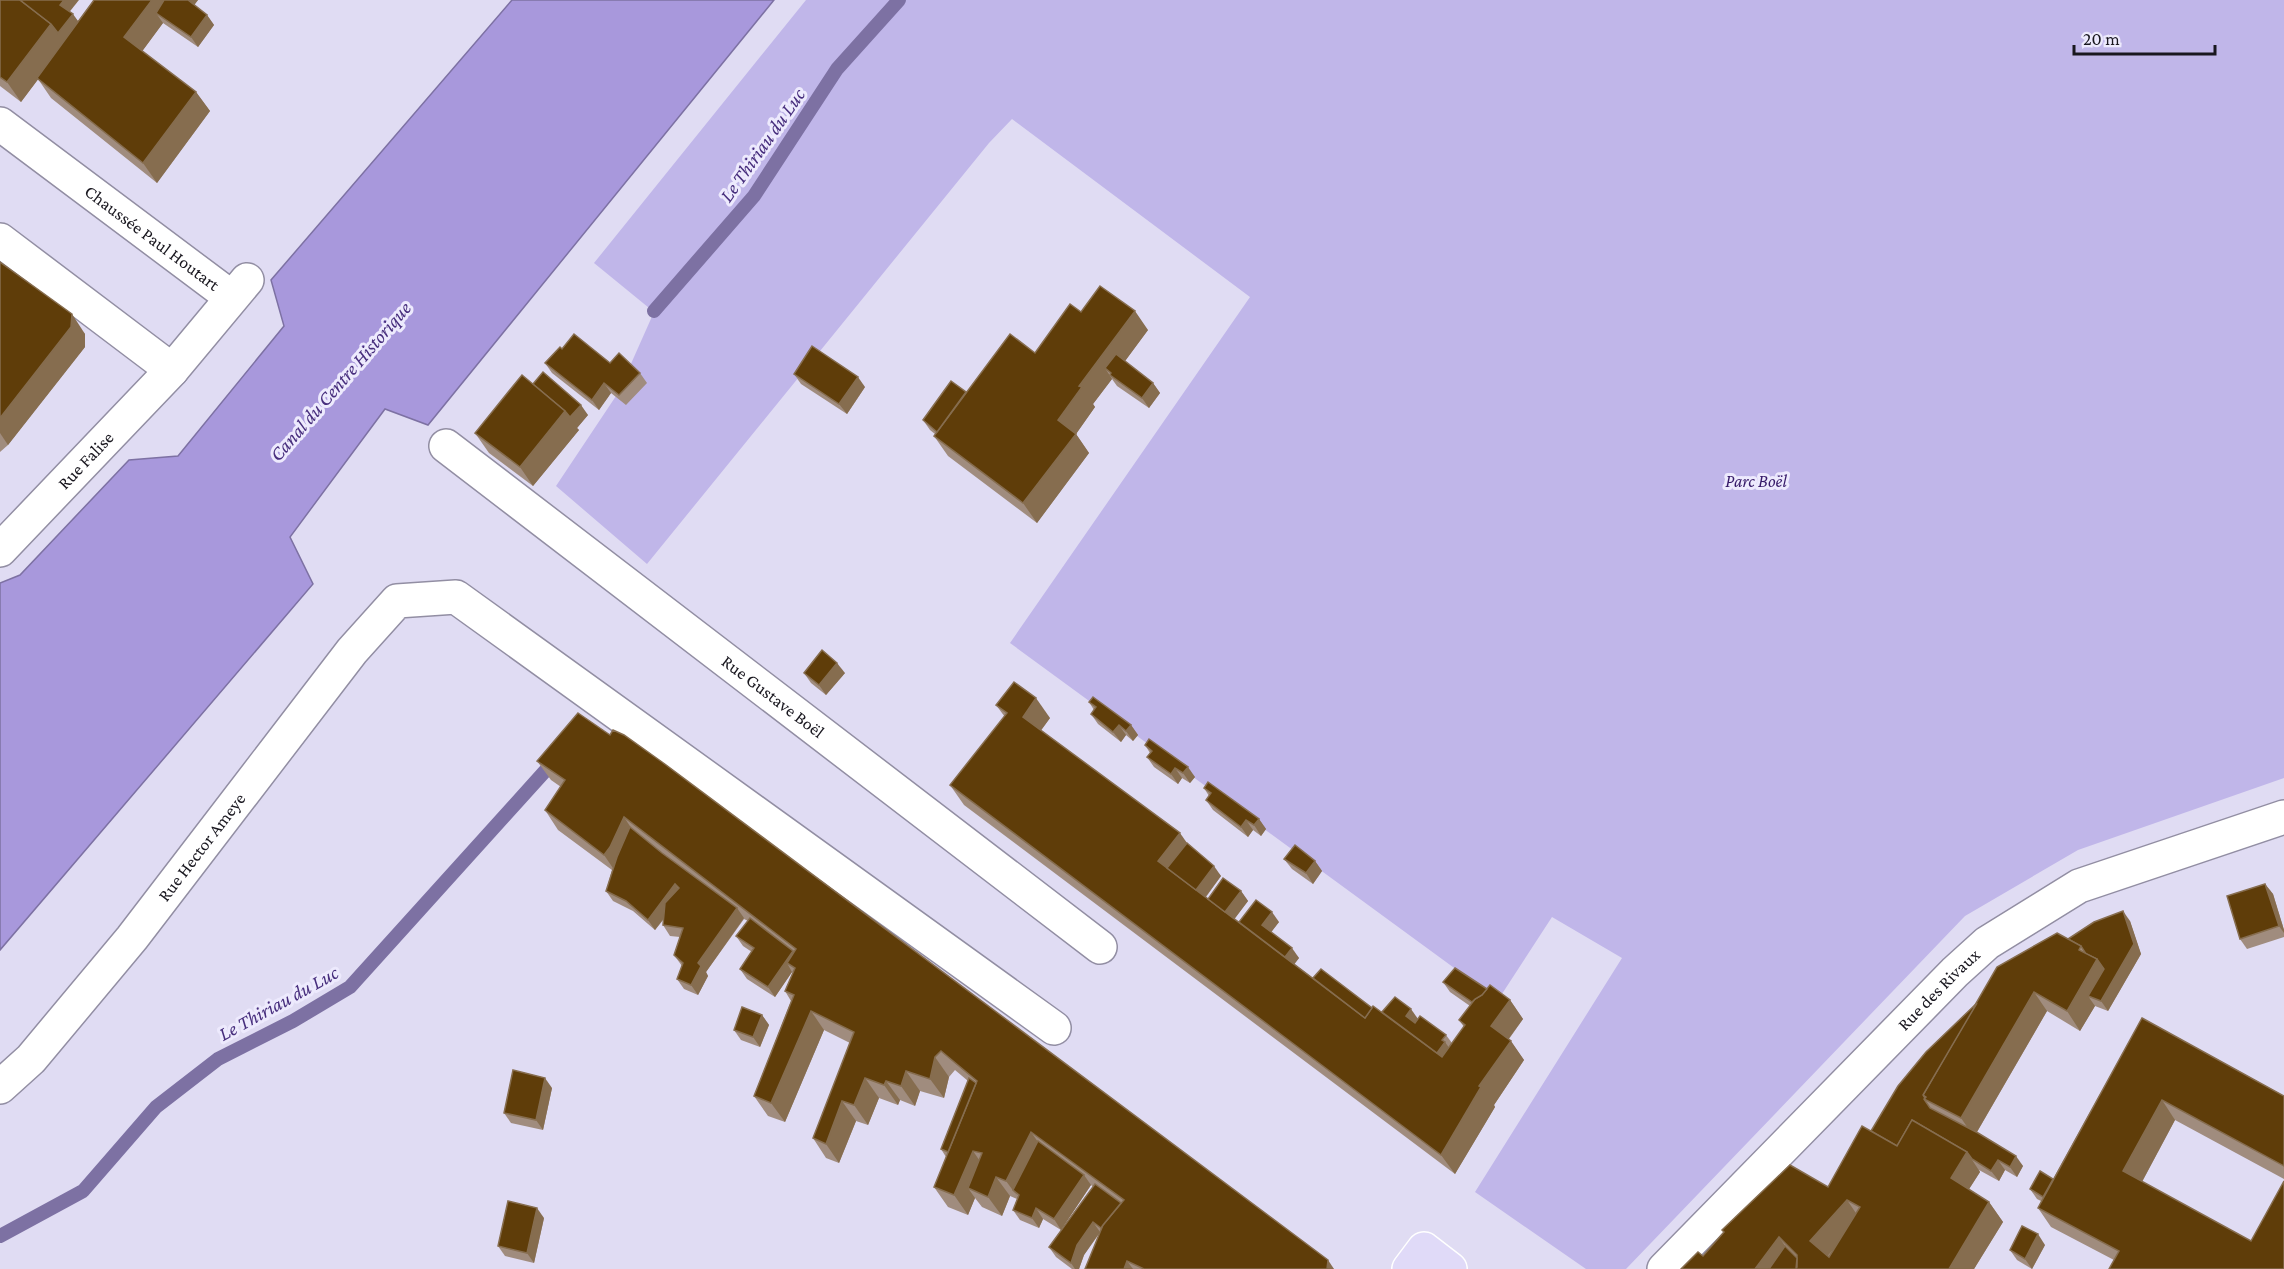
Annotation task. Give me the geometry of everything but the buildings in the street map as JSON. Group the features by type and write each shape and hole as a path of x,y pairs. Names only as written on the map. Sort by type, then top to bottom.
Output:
{"main road":[{"path":"1416,1259 1450,1269"}],"street":[{"name":"Chaussée Paul Houtart","path":"0,124 239,289 172,370"},
{"path":"0,240 172,370"},
{"name":"Rue Falise","path":"0,550 172,370"},
{"name":"Rue Gustave Boël","path":"446,446 1100,947"},
{"name":"Rue Hector Ameye","path":"0,1087 31,1059 132,938 352,651 397,602 456,597 1054,1028"},
{"name":"Rue des Rivaux","path":"1664,1269 1955,972 1987,944 2079,886 2284,817"}],"green space":[{"name":"Parc Boël","path":"806,0 2284,0 2284,778 2078,850 1965,916 1626,1269 1586,1269 1475,1192 1622,958 1552,917 1498,1000 1010,643 1250,297 1012,119 989,143 647,564 556,486 618,393 654,312 594,263"}],"water":[{"name":"Canal du Centre Historique","path":"512,0 774,0 428,425 385,409 290,537 313,584 0,950 0,583 20,575 129,460 178,456 284,326 271,280"}],"waterway":[{"name":"Le Thiriau du Luc","path":"654,311 754,196 837,69 899,0"},
{"name":"Le Thiriau du Luc","path":"0,1236 83,1191 156,1107 218,1059 293,1021 350,987 546,770"}]}
